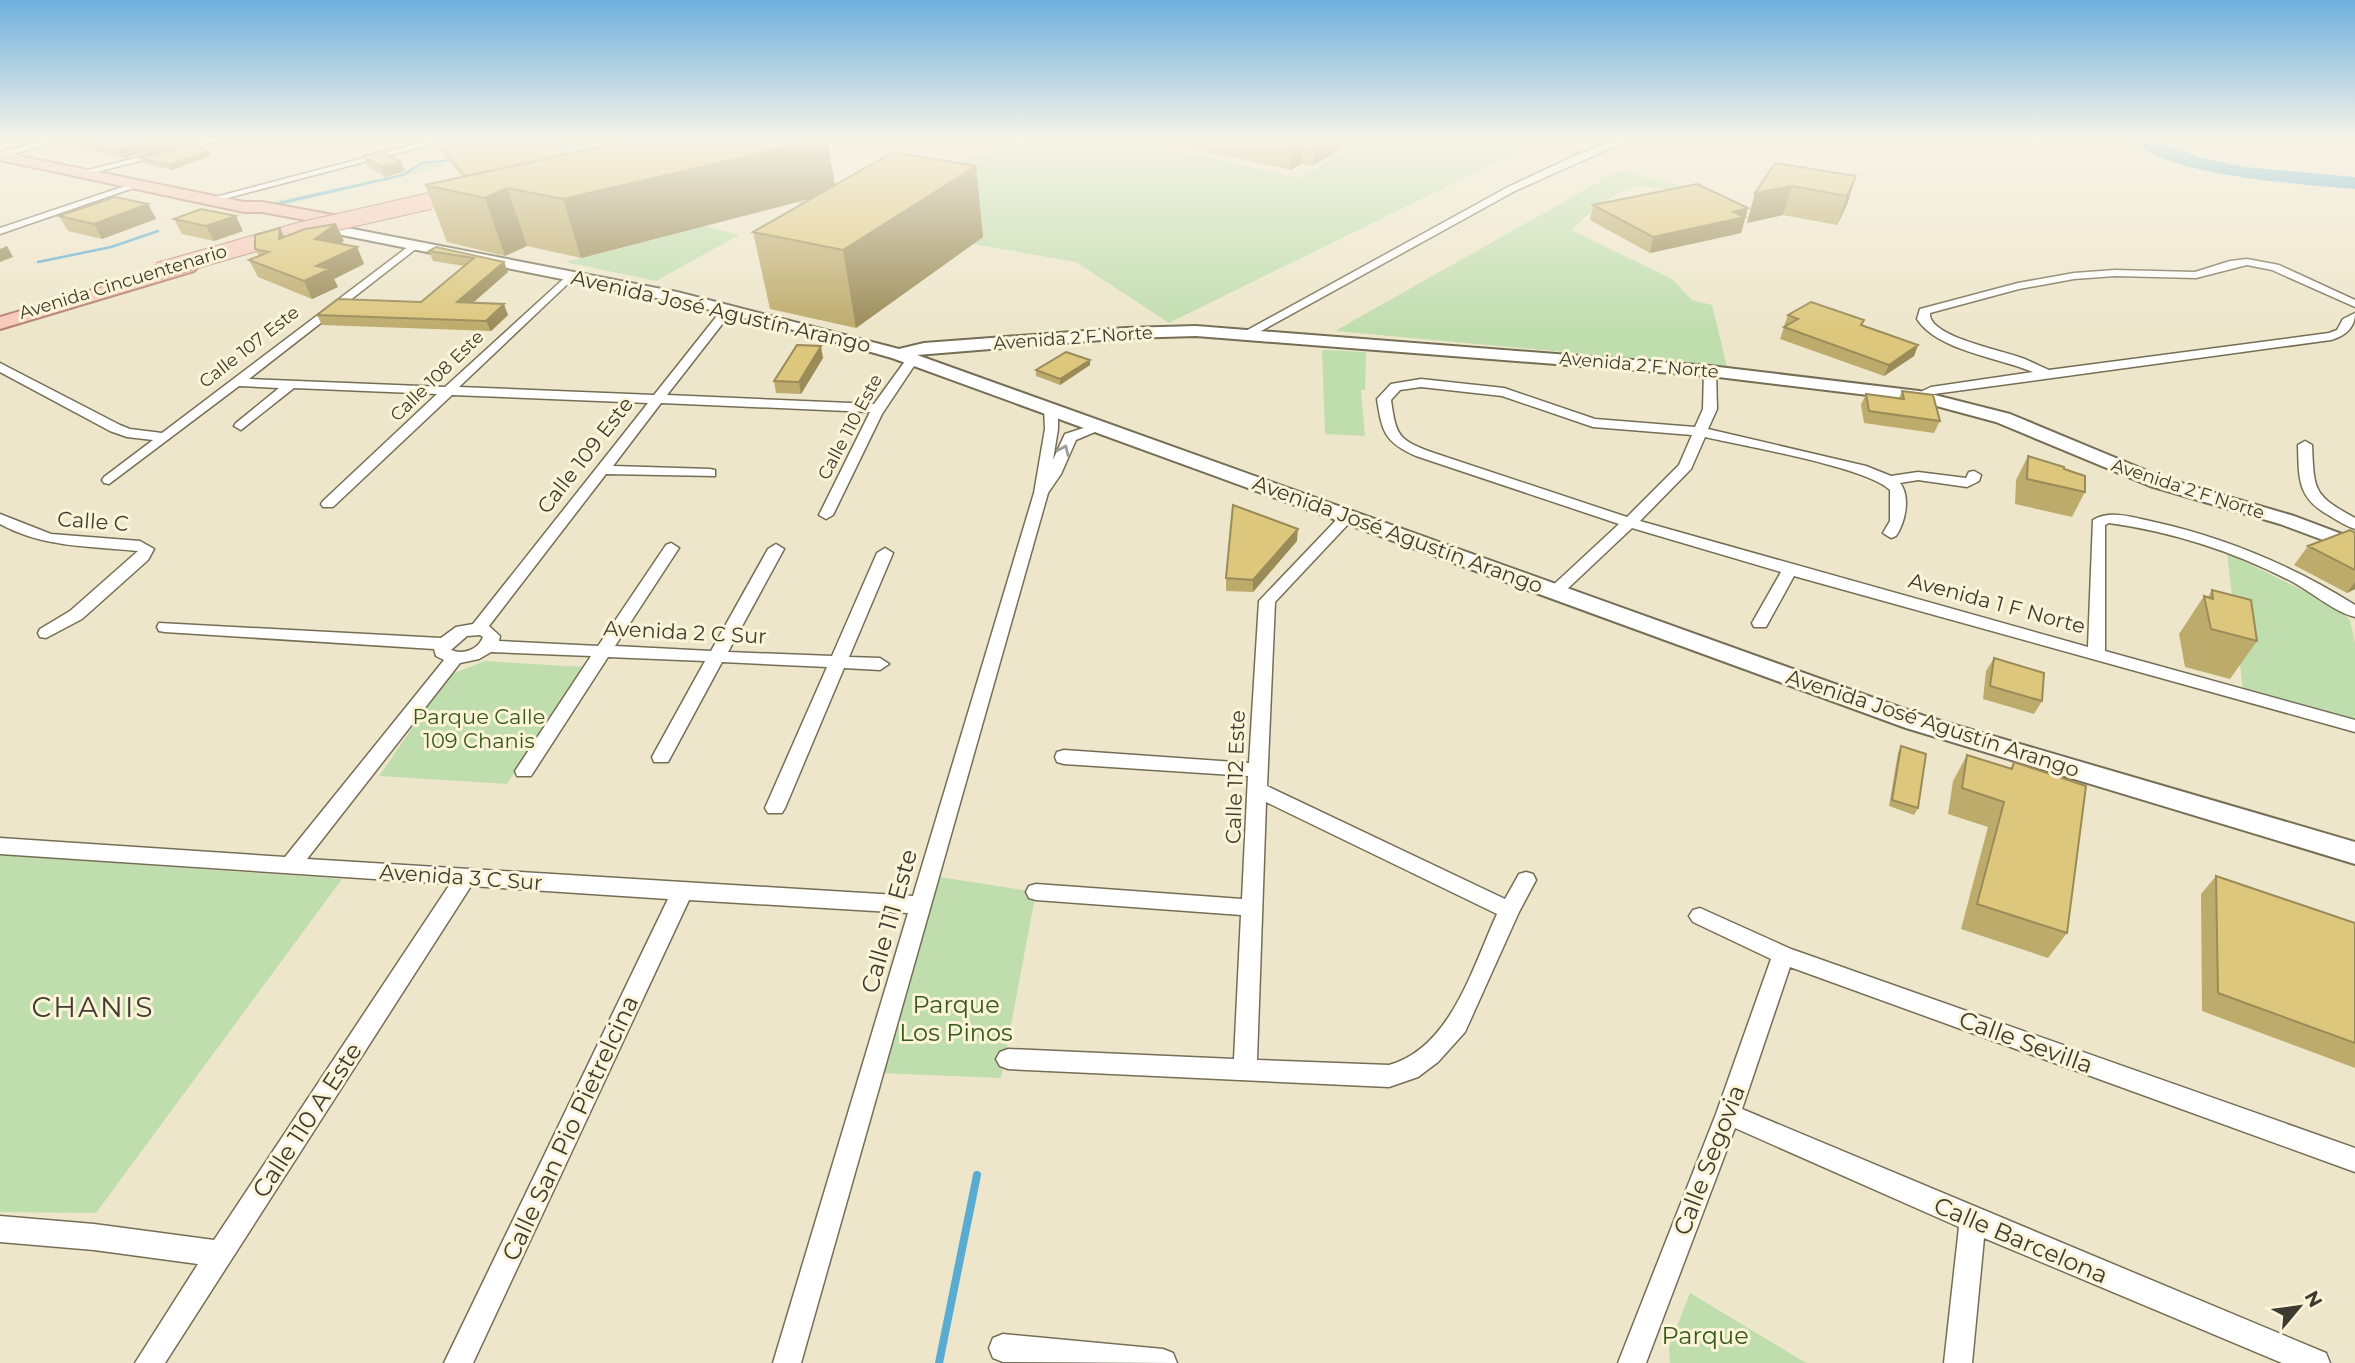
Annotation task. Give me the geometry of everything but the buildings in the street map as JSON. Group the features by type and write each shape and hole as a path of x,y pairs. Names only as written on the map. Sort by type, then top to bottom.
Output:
{"main road":[{"path":"222,203 262,207 328,223"},
{"path":"0,318 328,223 422,203"},
{"name":"Avenida Cincuentenario","path":"0,318 298,231 423,203"},
{"path":"0,318 109,278 266,235 307,224 350,223 426,203"},
{"path":"244,207 247,212 307,224"},
{"path":"266,235 278,226 272,217"},
{"name":"Avenida José Agustín Arango","path":"328,223 413,246 433,247 570,275 811,328 905,357 1915,722 2355,853"},
{"name":"Avenida José Agustín Arango","path":"350,223 425,242 433,247"},
{"name":"Avenida 2 F Norte","path":"905,357 924,348 1126,333 1248,333 1710,370 1919,396 2003,418 2146,478 2287,520 2355,546"}],"street":[{"path":"0,231 85,203"},
{"path":"1248,333 1349,274 1485,203"},
{"name":"Calle 107 Este","path":"109,480 413,246"},
{"path":"2045,373 1939,334 1928,327 1923,319 1924,312 2018,286 2074,276 2115,273 2196,275 2234,263 2247,262 2275,267 2355,304"},
{"name":"Calle 108 Este","path":"328,504 570,275"},
{"name":"Calle 109 Este","path":"478,629 728,309"},
{"path":"1919,396 1931,391 2045,373 2331,336 2342,332 2347,322 2355,317"},
{"name":"Calle 110 Este","path":"826,515 905,357"},
{"path":"2,366 115,428 127,433 165,437"},
{"path":"1556,591 1675,481 1686,466 1710,409 1710,370"},
{"path":"235,382 880,408"},
{"name":"Avenida 1 F Norte","path":"1702,432 1593,423 1504,392 1421,383 1396,387 1384,399 1388,427 1394,435 1419,452 1628,522 1790,570 2355,726"},
{"path":"241,426 290,385"},
{"name":"Calle 111 Este","path":"787,1363 1041,493 1042,472 1053,430 1051,408"},
{"name":"Calle 111 Este","path":"1041,493 1054,474 1070,437 1102,426"},
{"path":"1702,432 1861,469 1889,481 1897,489 1898,498 1897,521 1891,533"},
{"path":"2305,446 2307,489 2313,498 2355,524"},
{"path":"602,470 710,473"},
{"path":"1889,481 1918,476 1968,483 1974,475"},
{"name":"Calle 112 Este","path":"1245,1070 1267,601 1347,517"},
{"name":"Calle C","path":"0,518 19,530 49,540 140,546 146,549 143,557 76,615 46,633"},
{"path":"2095,654 2098,523 2107,519 2196,538 2242,552 2288,573 2355,612"},
{"path":"524,771 671,548"},
{"path":"661,757 776,549"},
{"path":"775,808 885,553"},
{"path":"1760,624 1790,570"},
{"path":"165,627 449,651 474,655 488,646 492,636 485,630 478,629 454,634 449,651 291,864"},
{"name":"Avenida 2 C Sur","path":"488,646 880,664"},
{"path":"1065,757 1258,780 1509,910"},
{"name":"Avenida 3 C Sur","path":"0,846 291,864 681,894 921,905"},
{"name":"Calle 110 A Este","path":"149,1363 466,878"},
{"path":"1008,1059 1389,1076 1409,1070 1438,1047 1457,1025 1509,910 1526,880"},
{"path":"1036,892 1252,908"},
{"name":"Calle San Pio Pietrelcina","path":"458,1363 681,894"},
{"name":"Calle Sevilla","path":"1700,916 1783,955 2355,1160"},
{"name":"Calle Segovia","path":"1632,1363 1728,1114 1783,955"},
{"name":"Calle Barcelona","path":"1728,1114 2316,1363"},
{"path":"1958,1363 1973,1220"},
{"path":"0,1229 94,1237 219,1254"},
{"path":"1003,1348 1098,1360 1163,1363"}],"green space":[{"path":"796,203 1414,203 1169,323 1076,262 973,244 982,237"},
{"path":"1562,203 1604,203 1571,230 1672,279 1692,300 1712,305 1727,367 1335,331"},
{"path":"703,226 739,235 656,281 565,262"},
{"path":"1322,350 1366,352 1365,390 1361,390 1365,436 1325,434"},
{"path":"2227,553 2337,607 2350,620 2355,643 2355,719 2243,690"},
{"name":"Parque Calle 109 Chanis","path":"485,661 584,667 507,784 379,776 449,675"},
{"path":"0,855 342,879 96,1213 0,1212"},
{"name":"Parque Los Pinos","path":"940,877 1036,892 1001,1078 881,1073"},
{"name":"Parque","path":"1690,1293 1807,1363 1670,1363 1669,1347"}],"waterway":[{"path":"38,262 111,247 158,231"},
{"path":"939,1363 977,1175"}],"district":[{"name":"CHANIS","path":"93,1007"}]}
